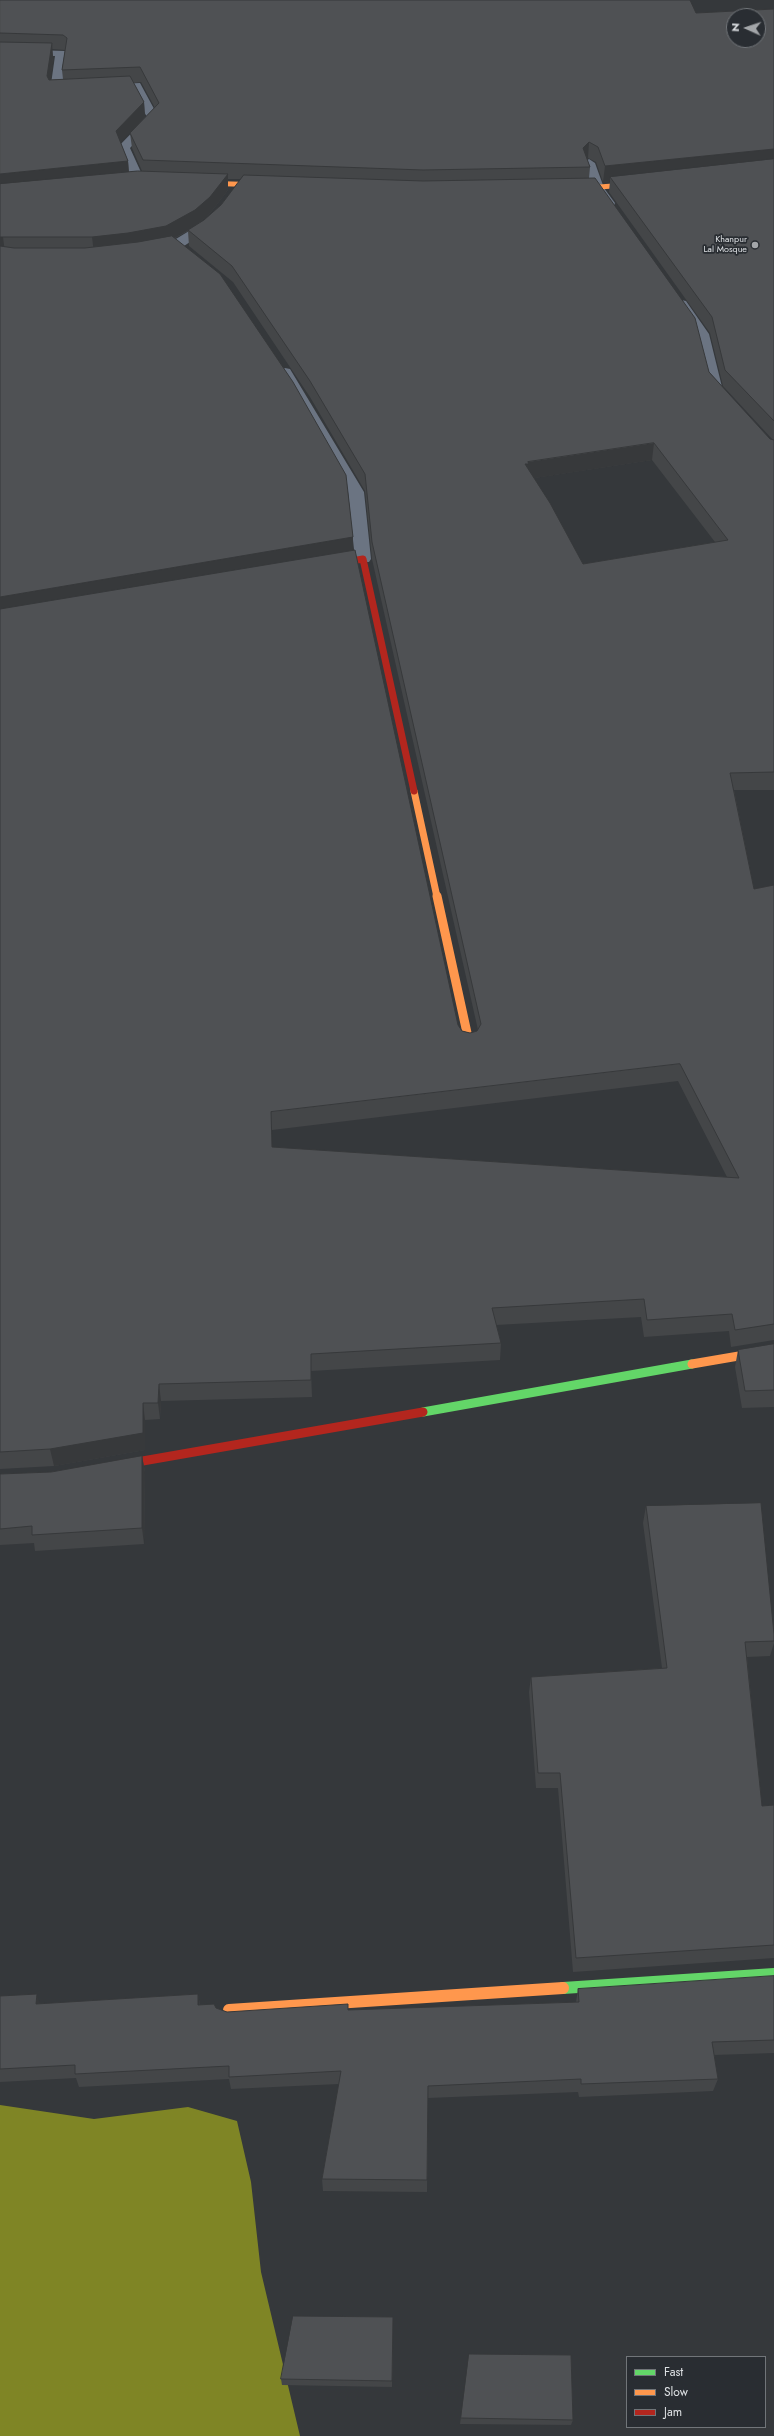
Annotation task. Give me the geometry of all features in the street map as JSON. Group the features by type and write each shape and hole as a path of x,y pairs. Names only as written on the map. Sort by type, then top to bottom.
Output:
{"street":[{"path":"0,52 61,53 56,91 136,86 153,118 124,147 139,181"},
{"path":"589,163 598,188 616,214"},
{"path":"186,182 238,190 273,185"},
{"path":"559,189 598,188 652,182"},
{"path":"138,254 181,250 221,212"},
{"path":"675,296 702,334 715,388 737,411"},
{"path":"276,359 302,398 356,492 363,559 469,1042"},
{"path":"317,567 363,559"},
{"path":"101,1469 774,1350"},
{"path":"228,2010 774,1974"}],"shaded area":[{"path":"0,2105 94,2119 188,2107 237,2121 251,2182 261,2272 300,2436 0,2436"}],"building":[{"path":"0,0 690,0 696,13 726,11 726,48 766,48 766,9 774,9 774,149 605,166 598,147 589,142 583,148 590,167 423,170 143,160 130,133 159,103 140,67 62,70 67,38 63,35 0,33"},
{"path":"0,42 52,43 47,76 49,80 130,76 144,102 116,131 128,161 0,174"},
{"path":"774,159 774,421 725,370 712,317 610,177"},
{"path":"138,171 228,174 210,197 195,210 166,226 128,233 92,237 0,237 0,184"},
{"path":"244,175 423,181 595,178 695,318 709,372 770,439 774,440 774,772 730,773 754,889 774,885 774,1324 735,1330 732,1314 647,1320 644,1299 492,1308 501,1343 311,1354 311,1380 159,1384 158,1403 143,1403 143,1433 50,1449 0,1452 0,609 355,550 458,1025 462,1031 470,1033 477,1031 481,1024 372,542 365,474 310,381 232,266 188,230 204,220 221,205","holes":["654,443 728,540 583,564 550,503 525,464 529,464 528,462","680,1064 739,1178 272,1147 271,1112"]},
{"path":"172,236 220,274 293,382 346,475 353,537 0,597 0,246 14,248 85,248 138,242"},
{"path":"774,1344 774,1390 745,1391 738,1350"},
{"path":"142,1456 142,1528 32,1535 32,1526 0,1529 0,1474 51,1472"},
{"path":"761,1503 774,1641 745,1642 762,1806 774,1805 774,1945 576,1958 560,1773 538,1773 531,1677 667,1668 646,1506"},
{"path":"774,1976 774,2040 712,2042 718,2079 581,2084 581,2079 428,2086 427,2180 322,2179 341,2071 229,2077 229,2066 75,2074 75,2065 0,2069 0,1996 37,1994 36,2004 198,1994 198,2005 214,2004 216,2008 227,2012 348,2004 348,2010 579,2002 578,1989"},
{"path":"293,2316 393,2317 392,2381 281,2379"},
{"path":"469,2354 571,2355 573,2420 461,2418"}],"traffic: fast":[{"path":"423,1412 692,1364"},
{"path":"563,1988 774,1974"}],"traffic: slow":[{"path":"198,183 266,185"},
{"path":"572,189 640,184"},
{"path":"414,791 469,1042"},
{"path":"692,1364 774,1350"},
{"path":"229,2010 563,1988"}],"traffic: jam":[{"path":"328,565 363,559 414,791"},
{"path":"114,1466 423,1412"}],"place":[{"name":"Khanpur Lal Mosque","path":"755,245"}]}
